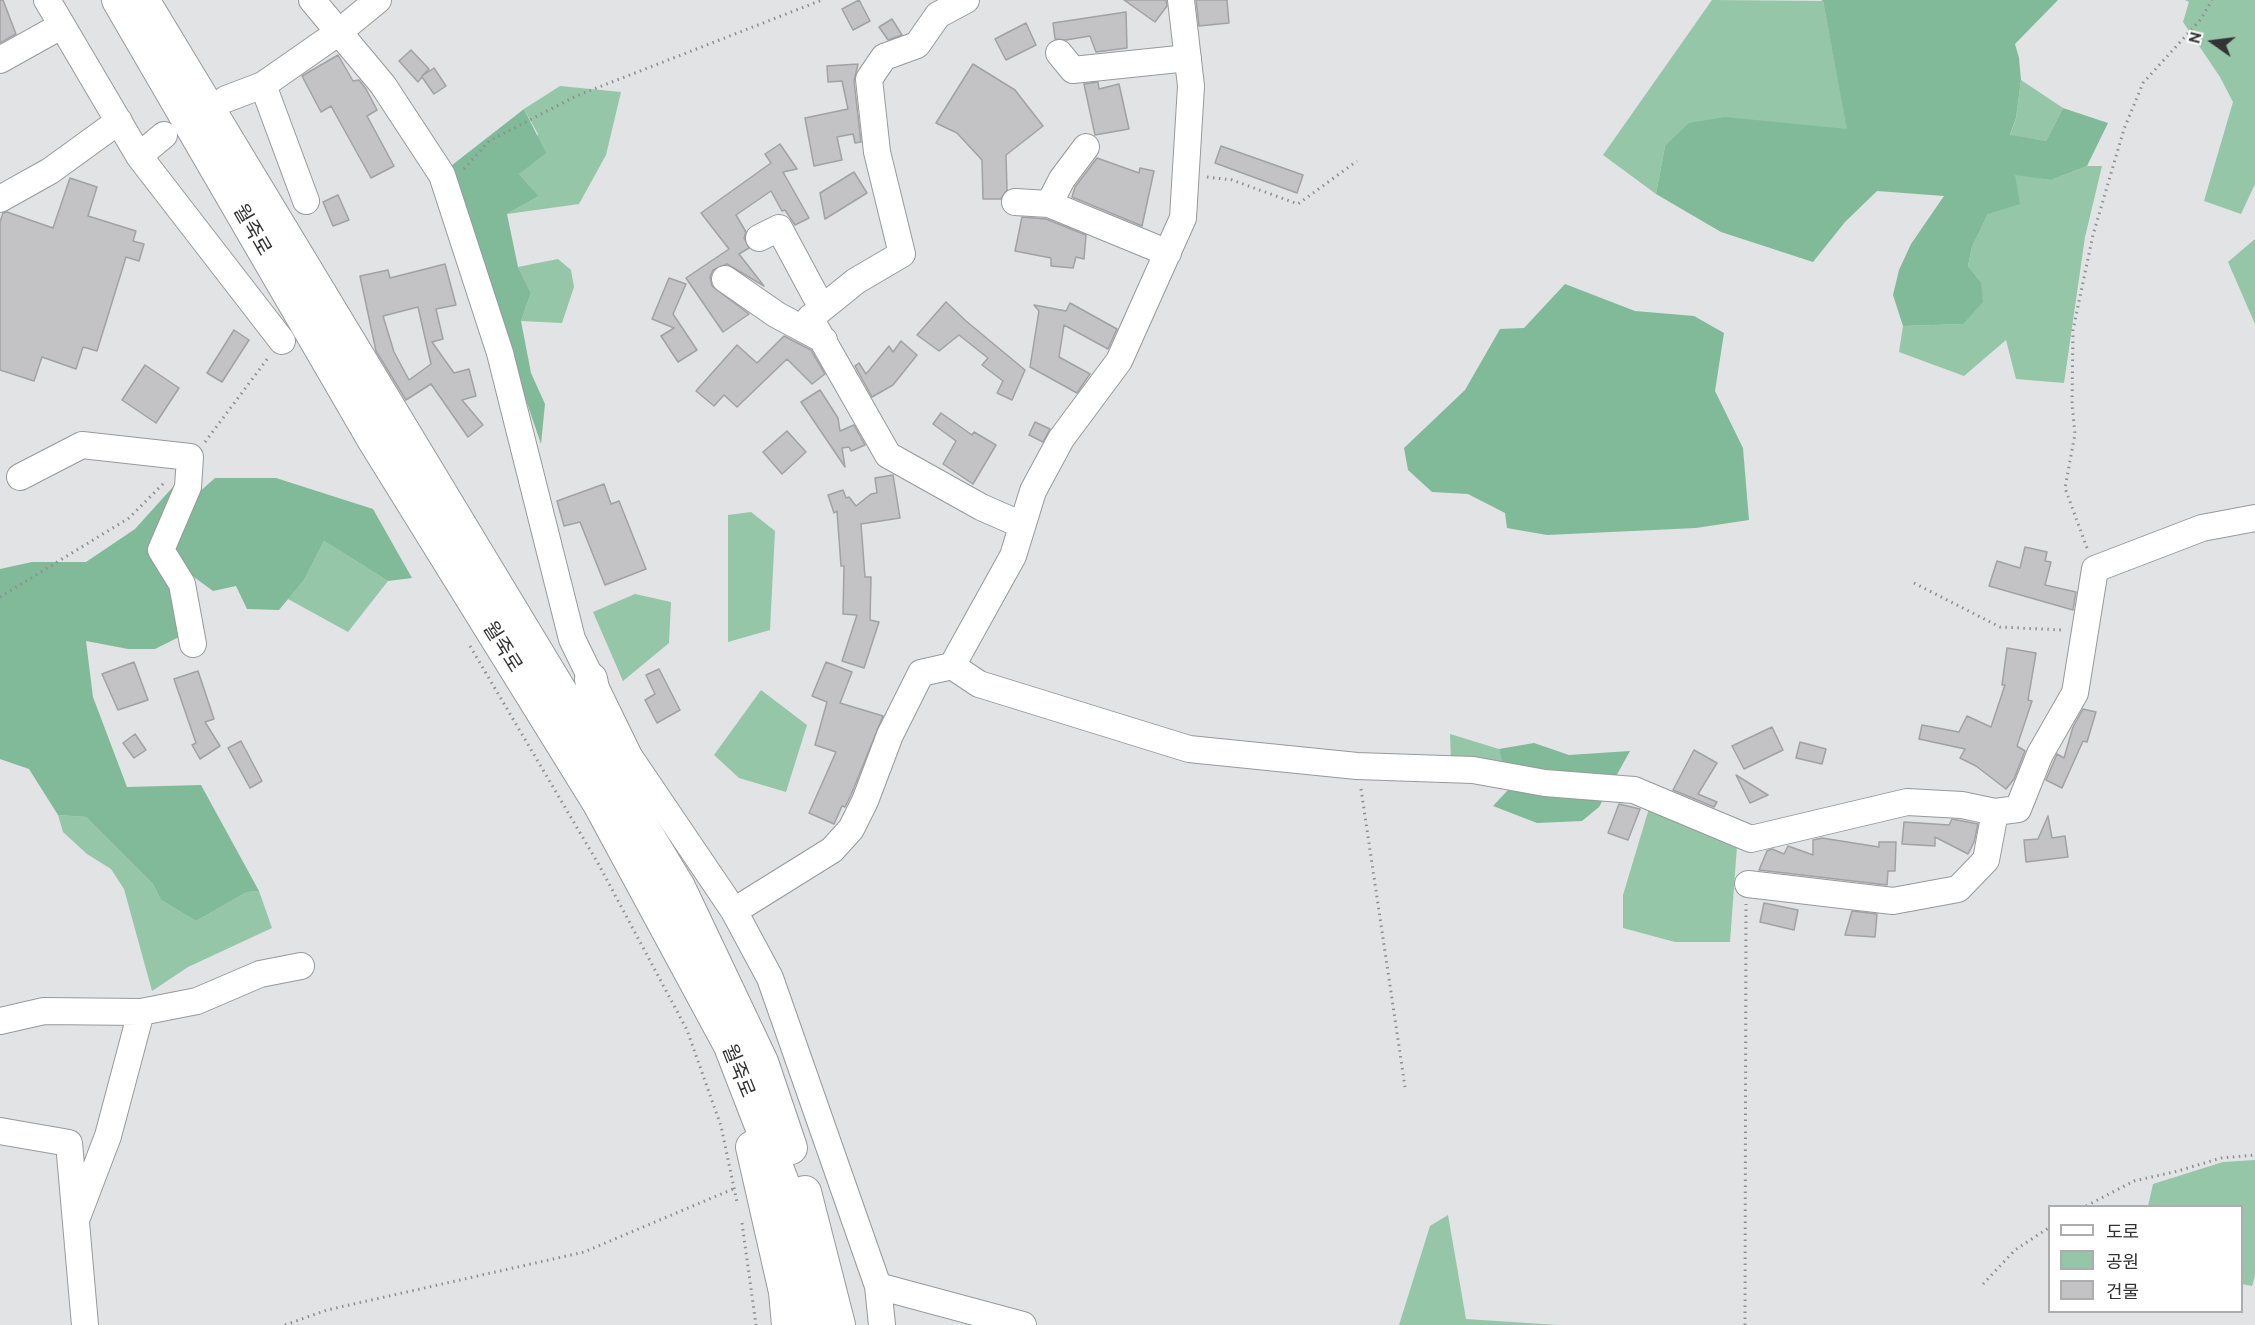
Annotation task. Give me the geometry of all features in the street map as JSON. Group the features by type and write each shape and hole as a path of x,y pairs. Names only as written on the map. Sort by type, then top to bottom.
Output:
{"main road":[{"name":"월죽로","path":"118,0 373,440 598,802 729,1046 785,1188 812,1325"},
{"name":"월죽로","path":"143,0 679,887 762,1062 807,1196 839,1325"},
{"path":"591,679 609,768"},
{"path":"729,1046 785,1292 788,1325"}],"street":[{"path":"47,0 139,156 282,341"},
{"path":"226,99 263,85 339,32 378,0"},
{"path":"966,0 938,15 917,45 884,57 869,79 877,152 902,254 856,281 810,318 888,455 981,507 1022,525"},
{"path":"734,911 832,850 851,829 865,801 890,735 921,674 952,666 1013,556 1033,492 1060,439 1119,361 1184,218 1191,86 1181,0"},
{"path":"320,3 339,32 383,85 442,175 501,352 572,639 629,756 734,911 770,978 878,1286 882,1325"},
{"path":"0,60 61,26"},
{"path":"1059,53 1073,70 1188,58"},
{"path":"263,85 306,201"},
{"path":"0,199 50,171 119,122"},
{"path":"139,156 165,135"},
{"path":"1049,204 1062,179 1086,147"},
{"path":"1015,202 1049,204 1168,253"},
{"path":"759,238 779,228 822,308"},
{"path":"725,279 777,315 824,340"},
{"path":"20,477 82,445 190,458 188,488 161,550 182,585 193,644"},
{"path":"952,666 979,684 1189,749 1357,766 1473,770 1545,783 1634,790 1750,839 1907,801 1962,805 1995,812 2018,809 2040,754 2075,693 2095,569 2202,528 2255,518"},
{"path":"1748,884 1893,901 1958,889 1986,860 1995,812"},
{"path":"0,1021 44,1011 141,1012 197,1001 260,974 301,966"},
{"path":"75,1220 108,1136 141,1012"},
{"path":"0,1131 69,1143 85,1325"},
{"path":"878,1286 1023,1325"}],"path":[{"path":"446,188 489,141 576,96 822,0"},
{"path":"2095,569 2065,488 2075,434 2072,404 2073,330 2093,235 2124,129 2143,83 2201,20 2212,0"},
{"path":"1187,174 1232,180 1298,204 1357,161"},
{"path":"0,597 129,518 205,442 282,341"},
{"path":"1914,583 2000,627 2085,630"},
{"path":"466,640 599,865 687,1030 721,1126 738,1205"},
{"path":"1357,766 1405,1087"},
{"path":"1745,1325 1744,941 1748,884"},
{"path":"2088,1205 2134,1181 2221,1158 2255,1155"},
{"path":"285,1325 327,1310 584,1252 733,1189"},
{"path":"741,1213 756,1325"},
{"path":"1983,1284 2015,1250 2048,1228"}],"green space":[{"path":"1712,0 1823,1 1848,129 1665,146 1656,194 1603,155"},
{"path":"1821,0 2058,0 2015,44 2021,80 2016,118 2010,135 2046,141 2063,108 2108,123 2087,166 2051,180 2015,175 2020,204 1988,214 1972,247 1968,266 1981,282 1983,302 1963,324 1903,326 1893,295 1899,270 1911,244 1944,196 1877,191 1845,222 1813,262 1721,232 1656,194 1665,146 1689,123 1725,117 1847,129"},
{"path":"2185,0 2255,0 2255,184 2241,214 2204,201 2233,102 2220,77 2183,22 2189,2"},
{"path":"2021,80 2063,108 2046,141 2010,136 2016,118"},
{"path":"560,86 621,92 606,155 579,204 507,214 539,196 519,174 538,134 524,109"},
{"path":"524,109 546,153 519,174 539,196 507,214 518,267 531,293 521,321 531,373 545,404 541,444 447,169"},
{"path":"2087,166 2102,166 2085,237 2064,383 2016,379 2006,340 1964,376 1899,352 1903,326 1963,324 1981,282 1968,266 1972,247 1988,214 2014,174 2051,180"},
{"path":"2255,239 2255,324 2228,262"},
{"path":"558,259 571,270 574,287 562,323 521,321 531,293 518,267"},
{"path":"1565,284 1635,311 1694,316 1724,333 1715,391 1743,448 1749,520 1696,528 1547,535 1507,528 1505,513 1468,494 1432,492 1408,470 1404,448 1465,390 1500,329 1524,328"},
{"path":"181,478 167,513 147,550 165,572 183,635 155,649 128,649 86,641 93,697 127,787 201,785 259,891 247,892 196,921 161,900 153,884 86,817 58,815 29,769 0,759 0,569 32,562 86,562 135,529"},
{"path":"215,478 276,478 373,509 412,578 388,581 324,541 304,580 279,610 247,609 236,586 213,591 179,566 175,541 197,494"},
{"path":"751,512 775,531 770,630 728,642 728,515"},
{"path":"324,541 388,581 348,632 288,599 304,580"},
{"path":"635,594 671,602 669,643 623,681 593,612"},
{"path":"761,690 807,725 786,792 739,778 714,755"},
{"path":"1450,734 1499,749 1504,770 1451,762"},
{"path":"1534,743 1569,755 1630,751 1599,807 1582,821 1537,823 1493,806 1508,790 1499,749"},
{"path":"1650,805 1737,846 1730,942 1675,942 1623,928 1623,895"},
{"path":"58,815 86,817 153,884 161,900 196,921 247,892 259,891 272,928 188,967 152,991 124,889 111,869 87,854 63,832"},
{"path":"2255,1160 2255,1276 2252,1286 2243,1284 2243,1205 2148,1205 2153,1184 2223,1162"},
{"path":"1448,1215 1466,1319 1558,1325 1399,1325 1430,1226"}],"building":[{"path":"0,0 3,0 16,34 0,43"},
{"path":"859,0 870,21 853,30 842,9"},
{"path":"1124,0 1166,0 1167,6 1155,22"},
{"path":"1196,0 1227,0 1229,23 1199,26"},
{"path":"1126,12 1127,48 1096,52 1090,36 1066,40 1055,39 1053,23"},
{"path":"892,19 902,35 888,40 879,27"},
{"path":"1026,23 1036,45 1006,60 995,39"},
{"path":"411,50 429,69 422,76 434,68 446,86 434,94 422,77 418,82 399,61"},
{"path":"338,55 353,81 359,80 366,89 377,110 367,116 394,166 371,178 331,106 321,112 302,76"},
{"path":"858,64 854,81 861,142 855,143 853,134 837,137 842,160 814,166 805,118 848,109 842,81 828,82 827,66"},
{"path":"973,64 1015,90 1043,126 1006,155 1007,190 1001,199 983,199 982,160 957,133 936,123"},
{"path":"1098,82 1099,89 1119,84 1129,129 1095,135 1084,84"},
{"path":"780,144 797,169 783,172 809,218 795,225 785,210 782,211 771,191 736,215 746,232 744,238 749,248 739,254 764,286 727,264 713,270 710,277 712,286 749,314 723,332 686,278 729,249 701,213 771,163 765,154"},
{"path":"1221,146 1303,175 1297,193 1215,163"},
{"path":"1097,158 1139,173 1140,168 1154,171 1142,226 1072,197 1075,187"},
{"path":"854,172 867,193 825,219 820,193"},
{"path":"70,178 97,187 88,216 136,231 133,241 144,244 139,261 126,257 97,351 83,347 76,369 42,357 34,381 0,370 0,222 3,213 7,212 53,228"},
{"path":"338,195 349,220 333,226 323,202"},
{"path":"1022,217 1046,219 1086,235 1084,259 1076,257 1073,268 1051,266 1051,258 1015,251"},
{"path":"445,264 456,305 436,309 443,339 432,342 454,373 469,369 476,396 462,400 483,425 468,437 431,384 406,400 376,351 360,276 388,270 390,278","holes":["418,307 431,364 409,380 394,352 383,316"]},
{"path":"669,278 686,284 673,314 697,350 678,362 661,336 674,328 652,319"},
{"path":"946,302 1025,370 1012,400 997,393 1003,381 982,365 988,358 959,335 939,351 917,335"},
{"path":"1070,303 1117,329 1108,349 1064,325 1059,357 1090,374 1077,393 1030,367 1039,311 1034,305 1066,311"},
{"path":"234,330 249,340 222,382 207,373"},
{"path":"784,336 811,350 825,374 812,384 787,359 737,407 724,395 714,406 696,391 737,345 757,363"},
{"path":"901,341 917,355 893,385 872,397 855,366 859,363 866,374 889,346 893,352"},
{"path":"145,365 179,388 156,423 122,400"},
{"path":"820,390 838,418 840,431 854,425 865,445 851,451 849,447 842,448 845,467 801,402"},
{"path":"941,413 972,435 974,432 996,445 973,484 943,464 956,441 933,424"},
{"path":"1035,422 1050,429 1043,442 1029,435"},
{"path":"787,431 806,452 782,474 763,452"},
{"path":"893,475 900,518 861,524 865,577 871,577 870,620 879,622 864,668 842,661 857,615 843,614 844,566 841,566 837,511 834,513 828,495 843,490 846,498 849,497 856,506 871,494 877,493 875,478"},
{"path":"604,484 611,504 619,501 646,569 605,585 580,522 564,526 557,501"},
{"path":"2025,547 2047,552 2045,561 2051,562 2045,585 2076,592 2073,610 1989,586 1997,561 2020,568"},
{"path":"2007,648 2036,653 2028,700 2032,701 2017,746 2025,751 2014,779 2006,789 1976,766 1960,758 1965,749 1919,739 1922,725 1959,732 1967,716 1991,727 2005,685 2002,685"},
{"path":"134,662 148,700 118,710 102,674"},
{"path":"826,662 852,672 840,703 883,716 851,795 845,807 842,806 834,824 809,813 836,752 815,745 827,702 812,696"},
{"path":"659,669 680,710 657,723 645,700 655,694 646,675"},
{"path":"198,671 214,719 205,722 220,746 200,759 192,745 196,743 174,679"},
{"path":"2083,709 2096,712 2087,742 2083,741 2062,788 2046,780 2057,754 2064,758 2073,727"},
{"path":"1772,727 1783,750 1744,769 1732,746"},
{"path":"135,734 146,750 134,758 123,743"},
{"path":"241,741 262,781 250,788 228,748"},
{"path":"1800,742 1826,749 1822,764 1796,758"},
{"path":"1694,750 1717,763 1698,794 1717,802 1714,807 1673,790"},
{"path":"1736,775 1768,795 1750,803"},
{"path":"1619,804 1640,809 1628,840 1608,833"},
{"path":"2048,816 2052,838 2065,836 2068,857 2026,862 2024,840 2038,839"},
{"path":"1952,819 1978,824 1974,842 1968,854 1935,837 1935,846 1902,844 1904,822 1949,825"},
{"path":"1822,838 1879,847 1879,842 1896,842 1895,871 1888,871 1887,885 1759,870 1767,851 1772,849 1784,854 1788,846 1813,855 1813,840"},
{"path":"1764,903 1798,910 1794,930 1760,922"},
{"path":"1852,911 1877,914 1875,937 1845,935"}]}
